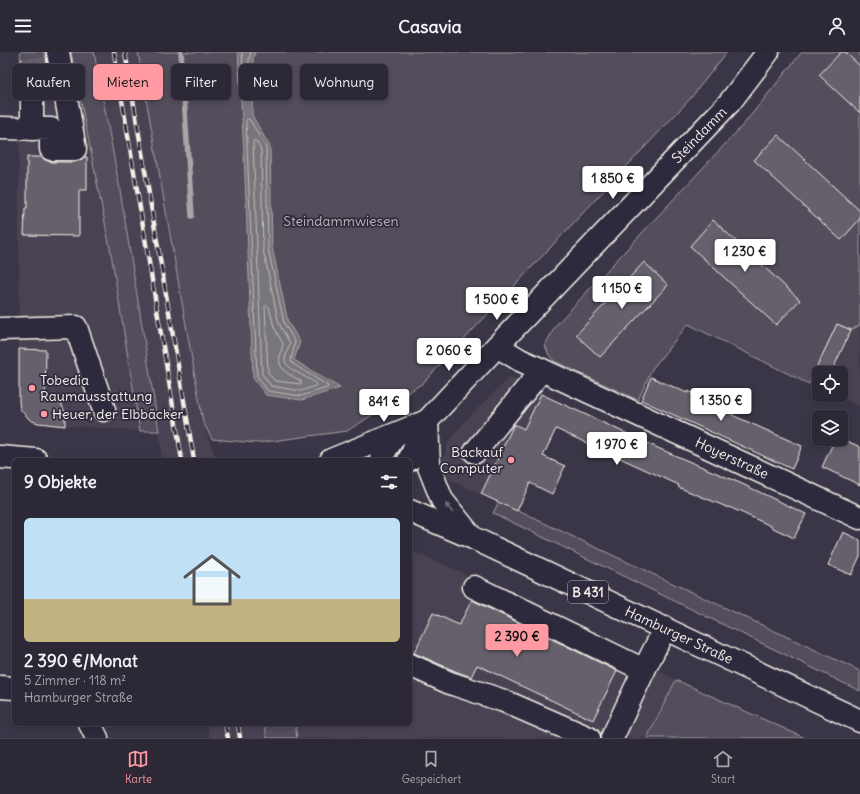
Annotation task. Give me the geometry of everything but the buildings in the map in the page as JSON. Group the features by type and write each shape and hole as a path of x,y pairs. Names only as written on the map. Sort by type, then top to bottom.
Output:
{"street":[{"path":"0,128 51,129 51,149 75,149 58,52"},
{"name":"Steindamm","path":"410,458 427,422 497,346 730,102 768,52"},
{"path":"32,100 32,129"},
{"path":"0,329 76,328 104,410"},
{"name":"Hoyerstraße","path":"497,346 520,360 860,518"},
{"path":"475,452 542,370"},
{"path":"336,458 427,422 429,467 442,500 473,538"},
{"name":"Steindamm","path":"382,458 383,454 395,436 427,422"},
{"path":"0,457 12,458"},
{"name":"Hamburger Straße","path":"412,512 473,538 860,721"},
{"path":"474,587 644,670"},
{"path":"612,738 665,628"},
{"path":"412,666 450,683 504,701 589,738"},
{"path":"0,687 12,688"},
{"path":"91,726 97,738"}],"shaded area":[{"path":"19,52 71,52 73,64 19,64"},
{"path":"94,52 138,52 140,64 96,64"},
{"path":"19,100 81,100 111,253 140,431 38,423 30,420 20,409"},
{"path":"103,100 146,100 203,422 215,458 162,458 159,431 120,190"},
{"path":"837,324 851,330 860,325 860,407 848,400 848,366 818,366"},
{"path":"510,377 567,406 517,511 448,479 442,462 449,441 464,422"},
{"path":"412,552 457,570 676,680 647,738 297,738 295,726 412,726"},
{"path":"207,726 265,726 267,738 210,738"}],"green space":[{"path":"71,52 94,52 96,64 93,64 93,100 103,100 120,190 159,431 140,431 111,253 81,100 85,100 85,64 73,64"},
{"name":"Steindammwiesen","path":"138,52 727,52 690,99 423,383 347,431 257,443 212,439 203,422 146,100 163,100 163,64 140,64"},
{"path":"802,52 860,52 860,325 851,330 837,324 817,366 812,366 812,378 809,384 688,324 652,369 638,400 554,361 549,355 545,345 556,325 743,125"},
{"path":"499,502 860,671 860,691 493,513"},
{"path":"676,680 805,738 647,738"},
{"path":"265,726 295,726 297,738 267,738"}],"water":[{"path":"238,52 255,52 253,64 239,64 239,69"},
{"path":"241,100 252,100 252,115 270,147 272,247 288,322 300,342 294,360 340,388 302,400 266,395 253,378"}],"waterway":[{"path":"181,52 192,216"}],"tunnel":[{"path":"32,52 32,64"}],"railway":[{"path":"114,52 182,458"},
{"path":"125,52 194,458"},
{"path":"225,726 228,738"},
{"path":"238,726 240,738"}],"place":[{"name":"Tobedia Raumausstattung","path":"32,388"},
{"name":"Heuer, der Elbbäcker","path":"44,414"},
{"name":"Backauf Computer","path":"511,460"}]}
